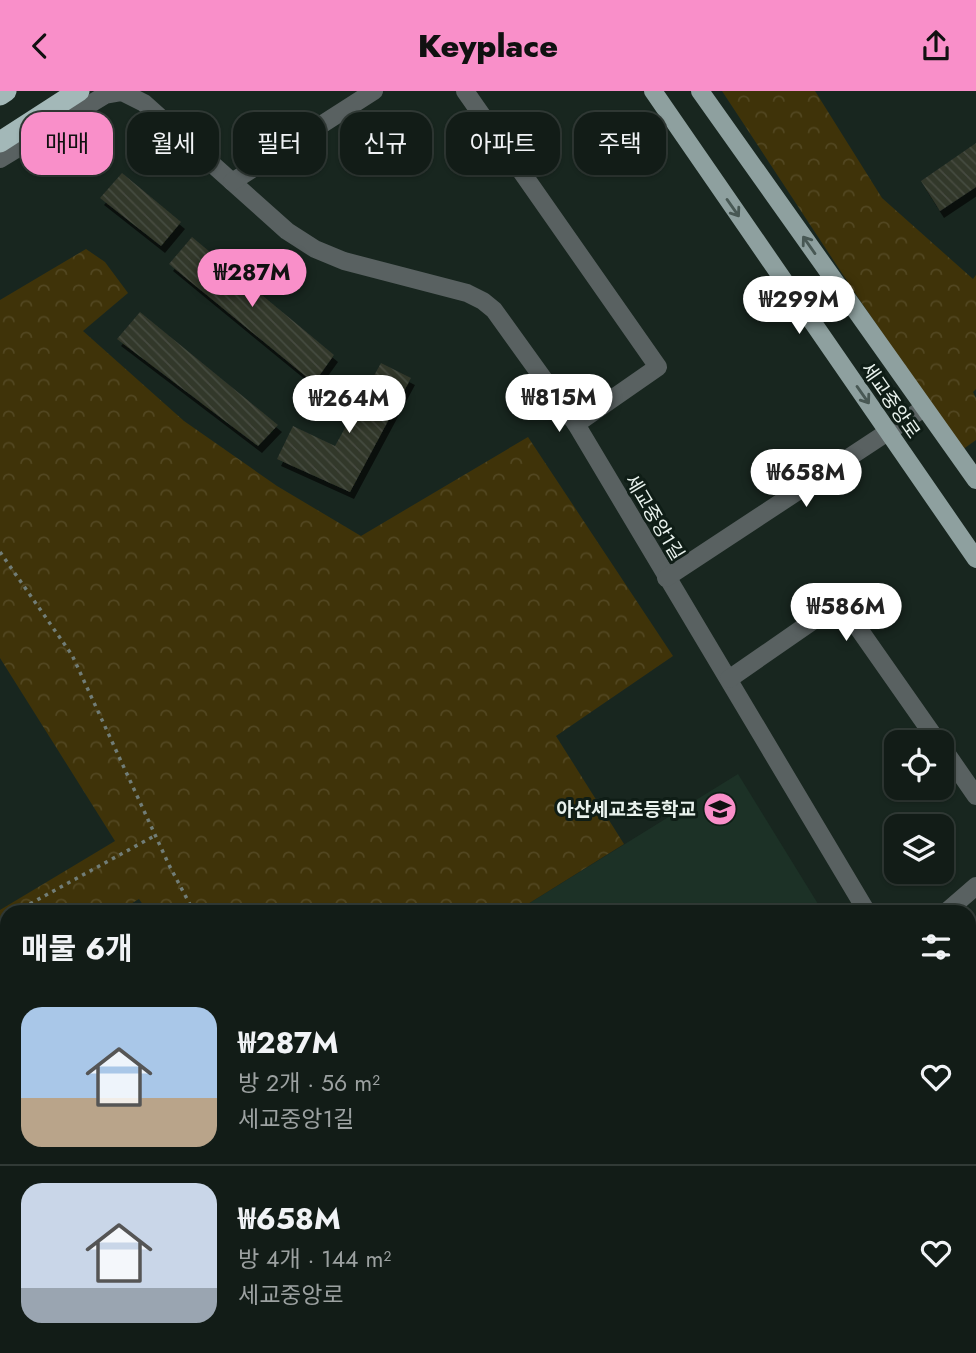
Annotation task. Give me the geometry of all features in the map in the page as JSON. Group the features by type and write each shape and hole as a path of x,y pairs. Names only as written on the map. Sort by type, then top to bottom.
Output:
{"highway":[{"path":"0,95 6,91"},
{"path":"0,142 79,91"}],"main road":[{"name":"세교중앙로","path":"653,91 976,559"},
{"name":"세교중앙로","path":"700,91 976,480"}],"street":[{"path":"232,182 374,91"},
{"path":"465,91 658,367 576,425"},
{"path":"0,159 105,95 122,92"},
{"name":"세교중앙1길","path":"122,92 144,103 287,231 315,249 344,261 467,293 494,310 576,425 863,905"},
{"path":"666,577 924,408"},
{"path":"729,679 840,602 930,730"},
{"path":"954,764 976,796"},
{"path":"954,905 976,886"}],"path":[{"path":"0,552 72,655 191,905"},
{"path":"28,905 156,835"}],"shaded area":[{"name":"아산세교초등학교","path":"738,774 819,905 526,905"}],"green space":[{"path":"722,91 815,91 882,198 973,279 976,275 976,389 973,392 976,398 976,440 962,450 853,290"},
{"path":"86,249 105,262 128,293 83,331 184,421 277,486 361,536 528,437 673,656 556,736 624,844 526,905 143,905 139,899 129,905 8,905 115,841 0,658 0,300"}],"building":[{"path":"976,143 976,187 940,211 921,181"},
{"path":"122,173 181,222 161,246 100,198"},
{"path":"192,237 334,355 314,383 169,264"},
{"path":"140,312 278,425 258,446 117,339"},
{"path":"381,363 411,378 350,492 277,459 293,426 335,446"}],"place":[{"name":"아산세교초등학교","path":"720,809"}]}
